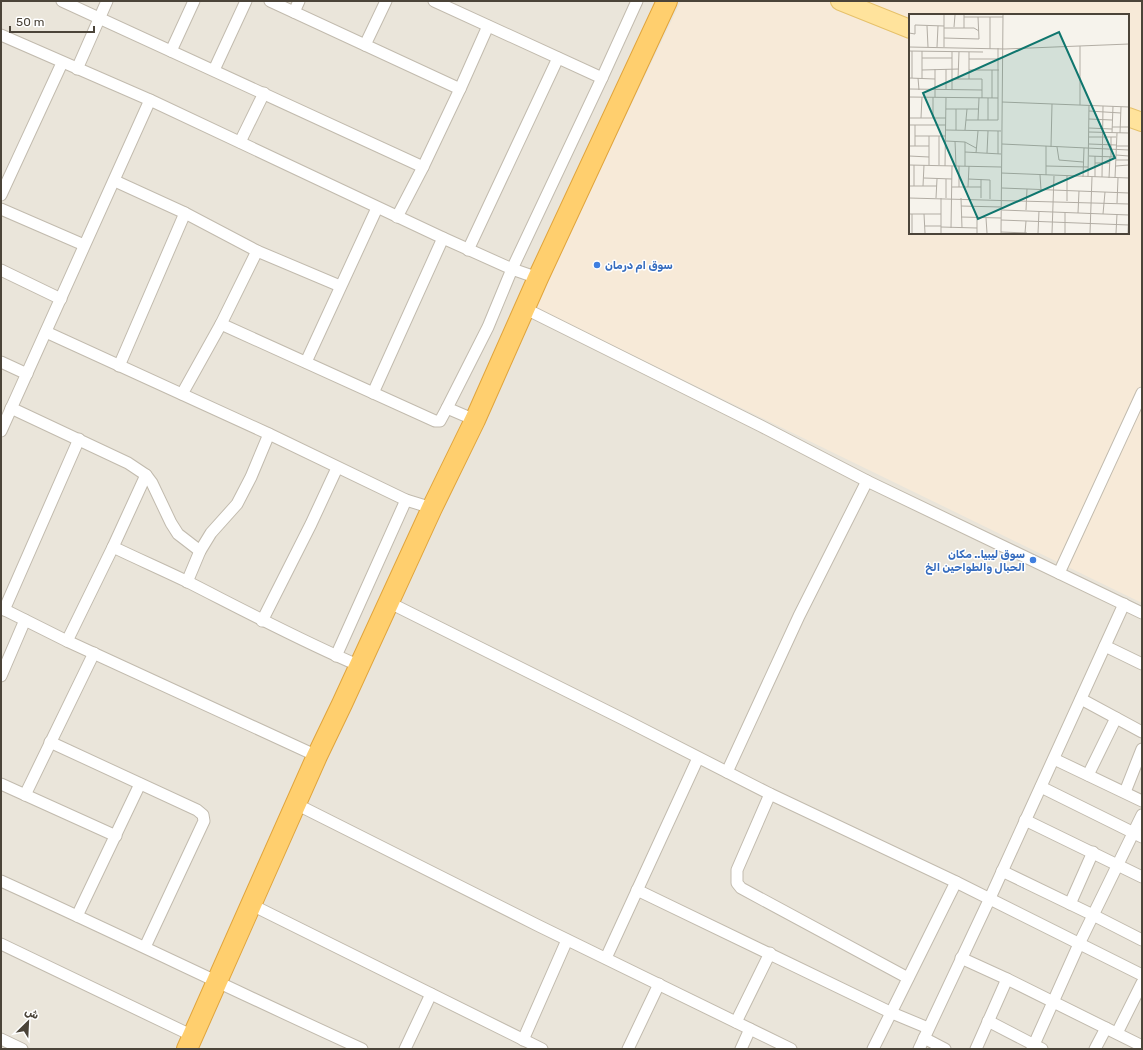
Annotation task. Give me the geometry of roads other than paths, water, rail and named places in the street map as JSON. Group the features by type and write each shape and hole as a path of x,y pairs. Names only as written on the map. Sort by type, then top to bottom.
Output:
{"highway":[{"path":"190,1043 317,756 432,508 475,420 524,308 667,1"}],"main road":[{"path":"840,1 909,29"},
{"path":"1129,117 1142,122"}],"street":[{"path":"62,1 423,167"},
{"path":"77,69 107,1"},
{"path":"172,51 194,1"},
{"path":"214,70 246,1"},
{"path":"270,1 460,89"},
{"path":"294,12 299,1"},
{"path":"365,46 386,1"},
{"path":"434,1 602,78"},
{"path":"221,324 438,422 441,420 488,327 512,269 602,78 635,2"},
{"path":"397,217 423,167 488,26"},
{"path":"1,35 62,63 150,100 468,250 512,269 538,278"},
{"path":"468,250 558,58"},
{"path":"1,195 62,63"},
{"path":"240,142 264,93"},
{"path":"1,430 84,245 115,181 150,100"},
{"path":"115,181 185,214 257,251 340,286"},
{"path":"306,362 377,208"},
{"path":"1,209 84,245"},
{"path":"119,366 185,214"},
{"path":"373,392 443,238"},
{"path":"182,394 221,324 257,251"},
{"path":"1,270 61,298"},
{"path":"524,308 754,423 866,481 1142,613"},
{"path":"46,332 270,434 337,468 406,500 432,508"},
{"path":"1,362 27,374"},
{"path":"1059,573 1142,393"},
{"path":"12,408 128,463 146,475 152,483 174,529 181,538 200,552"},
{"path":"448,408 475,420"},
{"path":"187,582 200,552 211,533 237,504 270,434"},
{"path":"79,439 3,609 68,641 317,756"},
{"path":"262,620 311,524 337,468"},
{"path":"68,641 146,475"},
{"path":"727,772 799,616 866,481"},
{"path":"336,656 406,500"},
{"path":"113,547 336,656 360,666"},
{"path":"388,602 770,794 990,898 1142,975"},
{"path":"919,1049 990,898 1124,604"},
{"path":"1,676 25,620"},
{"path":"1105,646 1142,664"},
{"path":"25,795 94,653"},
{"path":"1081,699 1142,732"},
{"path":"1088,775 1116,718"},
{"path":"50,742 197,810 203,816 204,821 145,947"},
{"path":"1125,792 1142,749"},
{"path":"606,958 698,758"},
{"path":"1054,759 1142,801"},
{"path":"1,784 116,836"},
{"path":"78,916 140,784"},
{"path":"1041,787 1138,834"},
{"path":"770,794 737,870 737,883 741,888 908,978"},
{"path":"296,804 567,940 791,1049"},
{"path":"988,1021 1036,1048 1054,1002 1093,914 1118,865 1138,834 1142,815"},
{"path":"1025,820 1094,852 1142,877"},
{"path":"1070,904 1094,852"},
{"path":"1002,871 1093,914 1142,940"},
{"path":"1,881 145,947 217,983 362,1049"},
{"path":"873,1049 956,882"},
{"path":"637,890 892,1012 926,1033 945,1049"},
{"path":"252,905 542,1049"},
{"path":"524,1040 567,940"},
{"path":"1,944 190,1043"},
{"path":"736,1022 770,953"},
{"path":"961,958 1007,979 1142,1046"},
{"path":"976,1049 1007,979"},
{"path":"1117,1033 1142,983"},
{"path":"628,1049 659,984"},
{"path":"405,1049 431,994"},
{"path":"1095,1049 1106,1028"},
{"path":"741,1049 750,1029"},
{"path":"1,1039 22,1049"}],"place":[{"name":"سوق ام درمان","path":"597,265"},
{"name":"سوق ليبيا.. مكان الحبال والطواحين الخ","path":"1033,560"}]}
